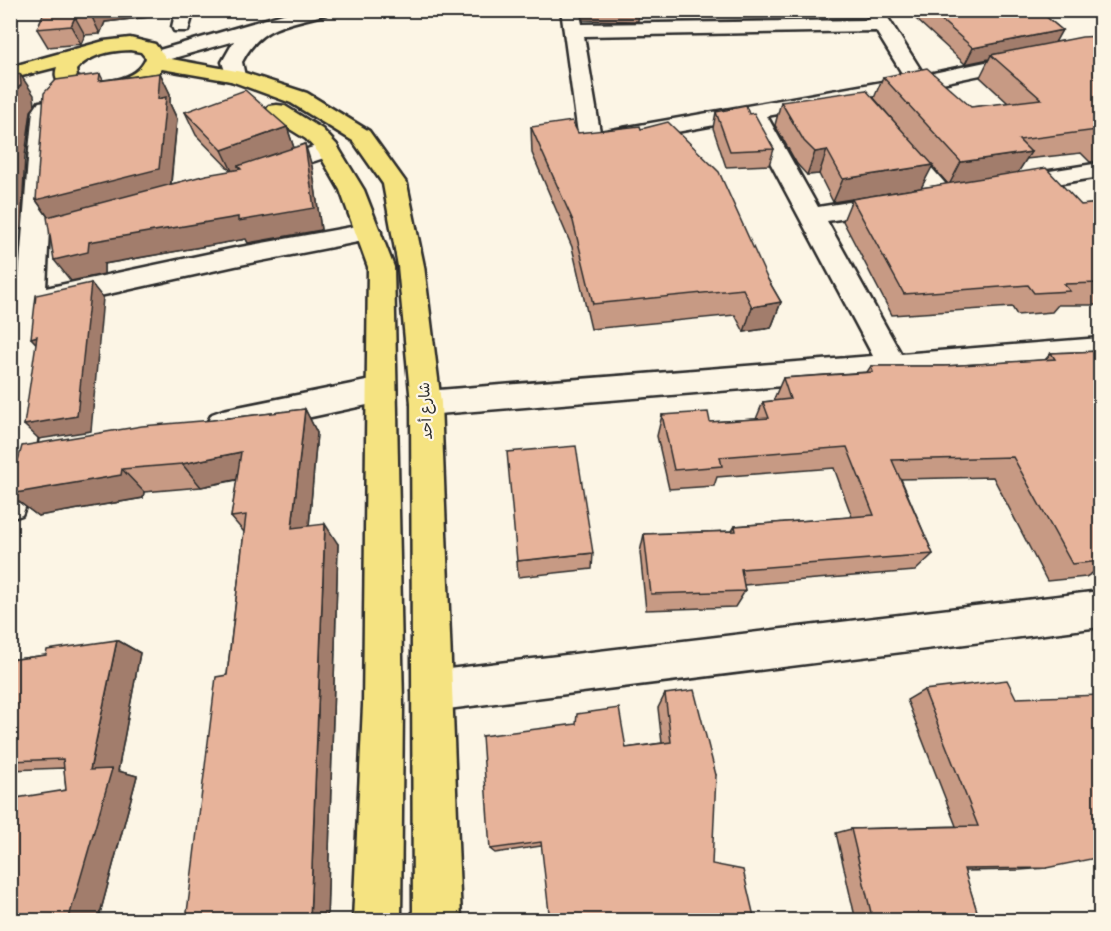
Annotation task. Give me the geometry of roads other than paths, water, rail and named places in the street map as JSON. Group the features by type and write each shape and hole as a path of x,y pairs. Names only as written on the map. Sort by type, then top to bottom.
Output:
{"main road":[{"path":"10,73 119,44 148,48 148,67"},
{"path":"69,82 64,74 70,63 86,53"},
{"path":"10,86 69,82 90,88 102,88 148,67 184,83 252,100 283,113 314,134 328,149 352,190 381,267 383,705 377,921"},
{"name":"شارع أحد","path":"148,67 235,76 299,98 361,136 395,184 411,266 426,403 438,921"}],"street":[{"path":"148,67 261,26 320,10"},
{"path":"918,82 877,18 571,20 590,141 754,112 869,110 918,82 1099,44"},
{"path":"119,44 183,19 203,22"},
{"path":"235,76 232,62 242,43 261,26"},
{"path":"1068,32 1099,44"},
{"path":"10,504 32,457 22,304 48,232 39,156 44,111 69,82"},
{"path":"869,110 964,192"},
{"path":"754,112 892,364"},
{"path":"243,179 328,149"},
{"path":"811,216 1101,170"},
{"path":"10,243 48,232"},
{"path":"22,304 368,232"},
{"path":"426,403 1101,349"},
{"path":"197,429 381,390"},
{"path":"432,691 1101,609"}]}
